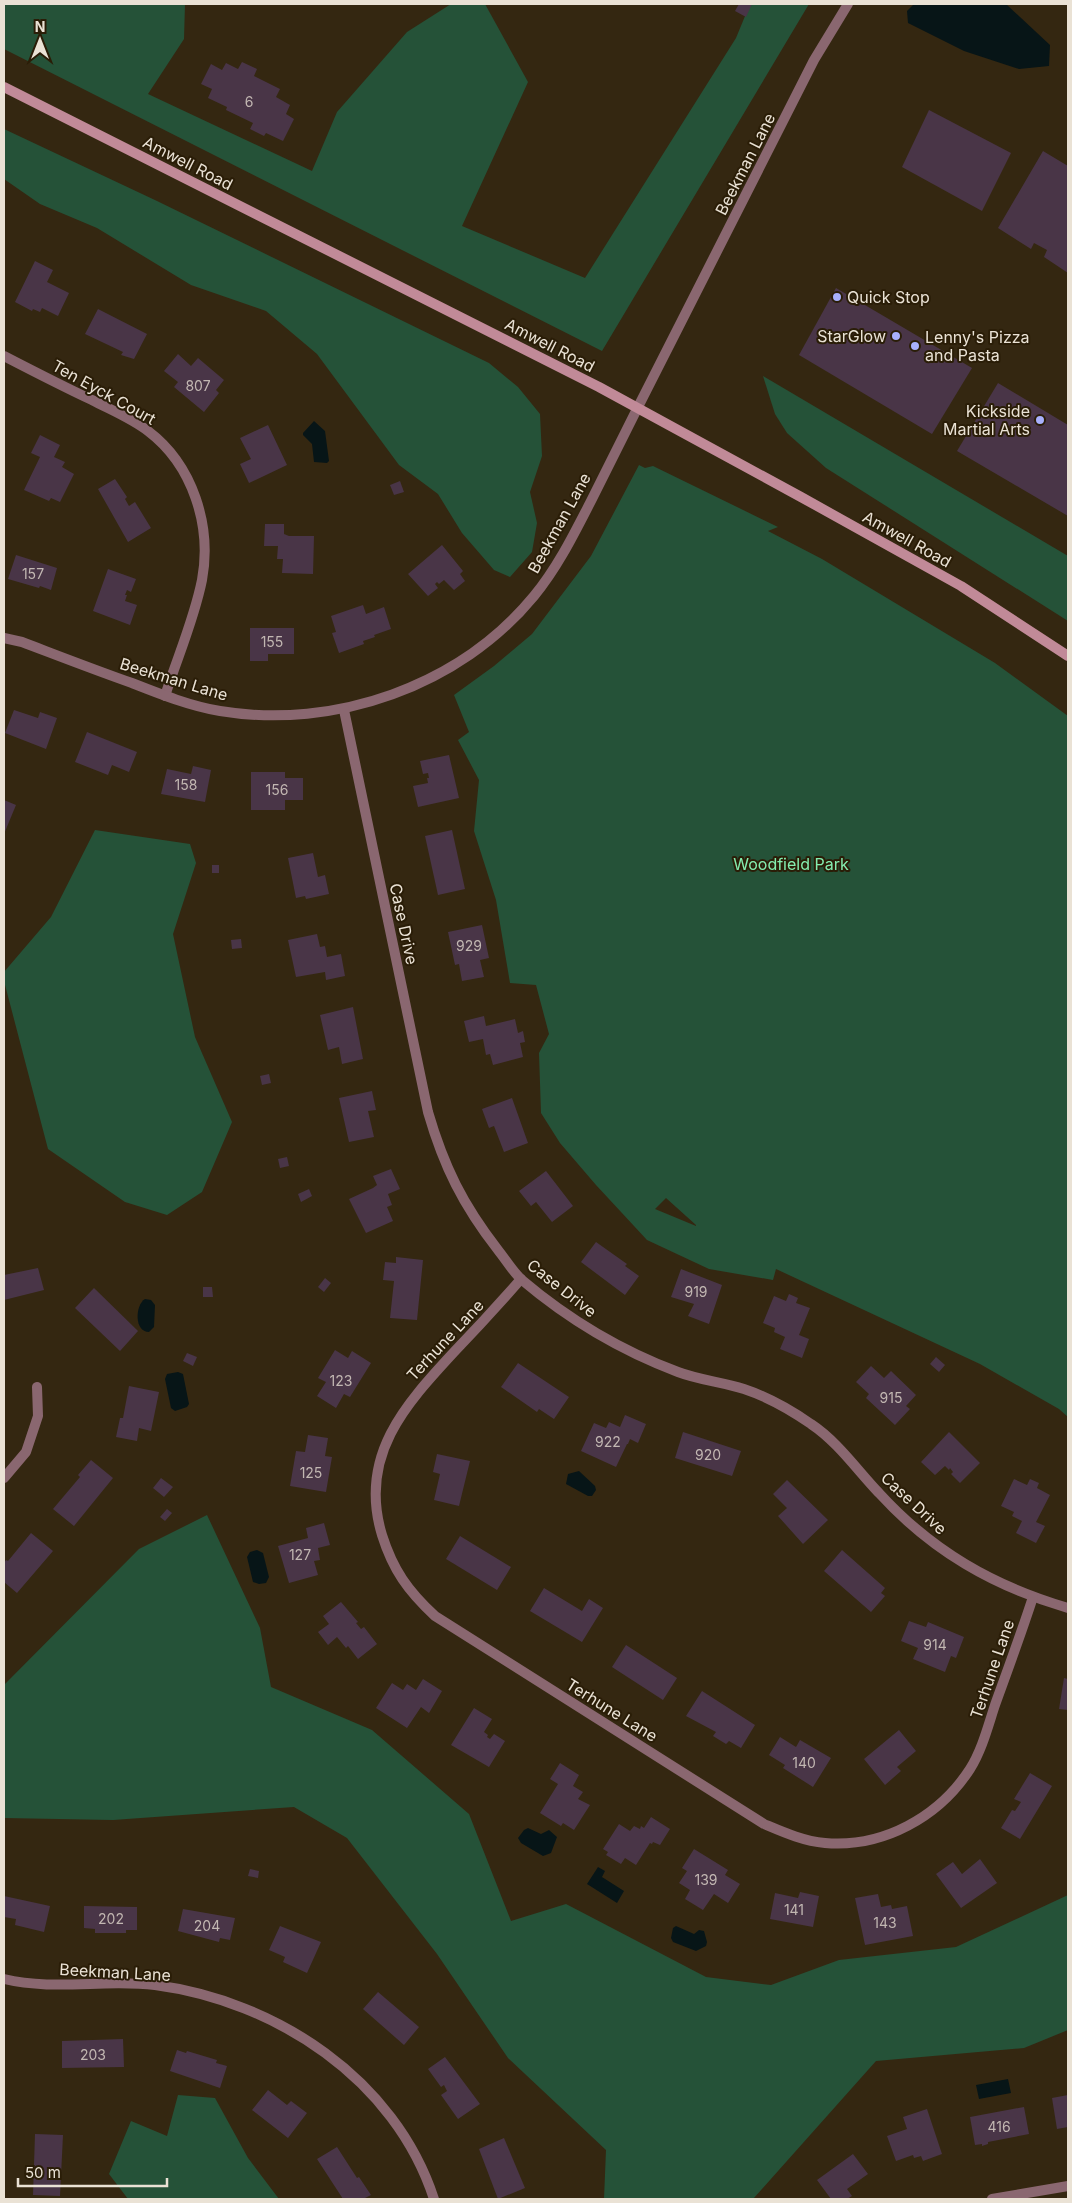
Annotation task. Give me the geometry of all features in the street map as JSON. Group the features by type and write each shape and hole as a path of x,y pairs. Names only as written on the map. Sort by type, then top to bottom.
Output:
{"main road":[{"name":"Amwell Road","path":"4,87 582,378 801,496 961,586 1068,656"}],"street":[{"name":"Beekman Lane","path":"4,638 22,642 165,696 220,711 255,715 301,714 344,710 390,696 461,661 489,640 515,618 535,595 564,552 814,60 848,4"},
{"name":"Ten Eyck Court","path":"4,356 148,431 166,448 190,485 204,529 205,550 202,579 195,608 165,696"},
{"name":"Case Drive","path":"344,710 428,1112 451,1177 474,1219 521,1279 595,1333 632,1353 680,1373 743,1389 799,1415 822,1431 905,1520 937,1546 969,1567 1033,1598 1068,1608"},
{"name":"Terhune Lane","path":"521,1279 414,1395 391,1430 380,1461 376,1490 378,1522 388,1552 401,1579 410,1592 435,1616 764,1824 793,1836 825,1843 855,1842 886,1835 915,1823 938,1806 957,1787 971,1767 983,1741 1033,1598"},
{"path":"4,1478 26,1452 38,1416 37,1388"},
{"name":"Beekman Lane","path":"4,1983 154,1985 236,2004 281,2024 317,2047 344,2068 370,2094 392,2120 408,2145 429,2185 434,2199"},
{"path":"992,2199 1068,2186"}],"green space":[{"path":"4,4 185,4 184,39 148,94 312,171 337,112 407,32 451,4 485,4 528,82 462,226 585,278 736,38 750,4 809,4 602,351 4,49"},
{"path":"4,129 157,201 489,363 518,387 540,414 542,456 530,492 537,523 532,552 510,577 494,570 462,533 438,494 399,465 317,354 266,311 191,285 97,228 40,204 4,179"},
{"path":"763,376 1068,556 1068,621 826,468 787,433 775,414"},
{"name":"Woodfield Park","path":"639,465 645,468 653,466 778,527 768,531 822,559 995,663 1068,716 1068,1417 1059,1409 980,1364 776,1269 773,1280 709,1269 647,1240 560,1143 541,1113 539,1053 549,1034 536,985 510,983 496,900 474,831 479,780 458,740 469,732 454,695 494,666 532,634 591,556","holes":["666,1198 696,1226 655,1209"]},
{"path":"95,830 190,844 196,863 173,934 195,1037 232,1122 202,1192 167,1215 125,1202 48,1149 4,981 4,972 51,917"},
{"path":"207,1515 260,1628 271,1687 372,1730 469,1814 511,1921 566,1904 706,1977 771,1985 839,1960 956,1947 1068,1895 1068,2030 1024,2048 876,2061 753,2199 604,2199 606,2150 508,2058 437,1954 347,1838 294,1807 113,1820 4,1818 4,1685 139,1549"},
{"path":"178,2095 215,2098 248,2158 279,2199 128,2199 109,2174 131,2121 167,2136"}],"shaded area":[{"path":"914,4 1006,4 1050,45 1049,66 1019,69 964,51 908,23 907,11"},
{"path":"314,421 325,431 329,461 327,463 314,462 312,444 303,435"},
{"path":"145,1299 151,1300 155,1305 154,1327 149,1332 141,1328 138,1318 139,1307"},
{"path":"178,1372 183,1374 189,1404 187,1407 175,1411 171,1408 165,1379 167,1374"},
{"path":"579,1471 595,1486 596,1490 592,1496 588,1496 566,1484 568,1474"},
{"path":"257,1550 263,1553 269,1577 266,1583 259,1584 253,1582 247,1557 250,1552"},
{"path":"528,1828 541,1834 549,1830 557,1837 551,1853 543,1856 521,1843 518,1838"},
{"path":"598,1867 605,1871 602,1877 624,1891 617,1903 587,1884"},
{"path":"676,1926 694,1934 699,1930 704,1931 707,1942 706,1946 696,1951 673,1942 671,1938 673,1928"},
{"path":"1008,2079 1011,2093 979,2099 976,2085"}],"building":[{"path":"739,4 752,4 746,17 735,11"},
{"path":"242,62 257,69 254,76 280,89 276,97 290,105 286,114 294,119 283,141 266,133 264,136 250,129 253,123 226,110 227,107 208,98 212,89 201,84 211,64 222,70 226,63 238,69"},
{"path":"929,110 1011,153 982,211 902,167"},
{"path":"1043,151 1068,166 1068,273 1044,257 1047,250 1034,243 1031,249 998,228"},
{"path":"35,261 53,270 47,282 69,293 58,316 42,308 40,312 33,309 32,311 15,302"},
{"path":"836,288 972,368 932,434 799,355"},
{"path":"98,309 147,334 134,359 121,355 123,352 85,334"},
{"path":"178,354 191,366 198,358 224,380 216,390 219,393 204,412 174,387 178,382 164,371"},
{"path":"998,383 1068,425 1068,516 957,451"},
{"path":"268,425 287,465 249,483 240,464 251,459 240,438"},
{"path":"40,435 60,445 54,457 65,462 62,467 74,474 60,502 51,498 49,501 24,490 40,457 31,453"},
{"path":"115,479 127,497 125,499 129,506 135,502 151,528 128,542 98,489"},
{"path":"400,481 404,492 394,495 390,485"},
{"path":"265,524 284,524 284,534 289,536 314,536 313,574 282,573 283,559 277,559 278,546 264,546"},
{"path":"442,545 463,571 460,574 465,581 454,590 444,580 439,584 437,582 435,584 438,588 428,596 408,574"},
{"path":"16,555 57,568 51,590 8,579"},
{"path":"108,569 136,579 131,592 127,590 125,595 127,595 125,601 137,605 130,625 93,611"},
{"path":"363,605 366,614 384,607 391,629 363,641 364,644 339,653 332,633 336,632 331,616"},
{"path":"250,628 294,628 294,654 268,654 268,661 250,661"},
{"path":"14,710 38,718 40,712 57,718 46,749 5,733"},
{"path":"87,732 137,752 129,772 112,765 108,775 75,762"},
{"path":"449,755 459,798 418,807 413,786 428,783 427,778 429,778 428,773 423,774 420,761"},
{"path":"193,766 211,770 205,802 161,794 167,769 191,774"},
{"path":"251,772 285,772 285,778 303,778 303,800 285,800 285,810 251,810"},
{"path":"4,800 16,805 4,834"},
{"path":"452,830 465,889 438,895 425,836"},
{"path":"313,853 318,877 325,875 329,894 306,899 305,896 296,898 288,858"},
{"path":"212,865 219,865 219,873 212,873"},
{"path":"482,925 489,958 480,960 484,977 462,981 459,964 455,965 448,932"},
{"path":"317,934 320,947 325,946 327,957 341,954 345,976 326,980 325,972 296,977 288,940"},
{"path":"241,939 242,948 232,949 231,940"},
{"path":"353,1007 363,1059 342,1064 339,1047 328,1050 320,1015"},
{"path":"484,1016 486,1026 515,1019 518,1033 523,1031 525,1042 520,1043 523,1057 493,1065 490,1054 486,1055 483,1039 469,1042 464,1021"},
{"path":"269,1074 271,1083 262,1085 260,1076"},
{"path":"372,1091 376,1110 368,1111 374,1137 349,1142 339,1098"},
{"path":"512,1098 528,1143 504,1152 494,1126 489,1128 482,1109"},
{"path":"287,1157 289,1166 280,1168 278,1159"},
{"path":"391,1169 400,1189 388,1194 392,1205 387,1207 393,1221 366,1233 349,1199 373,1188 377,1185 373,1176"},
{"path":"546,1171 573,1206 552,1222 536,1202 531,1206 519,1191"},
{"path":"309,1189 312,1196 301,1202 298,1194"},
{"path":"596,1242 627,1264 625,1266 639,1276 625,1295 581,1262"},
{"path":"396,1257 423,1260 417,1320 390,1318 394,1281 383,1280 385,1262 396,1263"},
{"path":"38,1268 44,1290 4,1300 4,1275"},
{"path":"681,1269 722,1285 709,1324 688,1316 694,1304 671,1297"},
{"path":"325,1278 331,1283 324,1292 318,1287"},
{"path":"203,1287 212,1287 213,1297 203,1297"},
{"path":"94,1288 138,1331 120,1351 75,1308"},
{"path":"789,1294 798,1298 796,1303 810,1308 799,1335 809,1339 802,1358 780,1349 785,1337 774,1332 775,1328 763,1323 774,1296 786,1301"},
{"path":"335,1350 348,1358 352,1351 371,1363 350,1397 344,1394 336,1408 317,1396 326,1382 318,1378"},
{"path":"187,1353 197,1357 193,1366 183,1361"},
{"path":"936,1357 945,1365 939,1372 930,1364"},
{"path":"518,1363 569,1397 554,1419 539,1409 537,1412 501,1387"},
{"path":"871,1366 884,1378 891,1371 916,1395 906,1406 910,1409 895,1425 866,1398 869,1394 856,1382"},
{"path":"129,1386 159,1392 151,1431 139,1428 137,1441 116,1437 120,1418 123,1418"},
{"path":"625,1415 646,1424 638,1443 630,1439 616,1467 581,1451 594,1423 606,1428 609,1422 620,1427"},
{"path":"683,1432 741,1451 732,1476 675,1458"},
{"path":"949,1432 980,1463 960,1483 951,1474 953,1472 950,1468 949,1470 945,1466 935,1475 921,1462"},
{"path":"308,1435 328,1438 325,1456 332,1457 326,1492 290,1486 296,1451 305,1452"},
{"path":"437,1454 470,1461 459,1506 434,1500 440,1474 433,1472"},
{"path":"91,1460 113,1478 74,1526 53,1509 80,1477 78,1475"},
{"path":"161,1478 173,1487 164,1497 153,1488"},
{"path":"1014,1479 1027,1485 1030,1479 1039,1483 1037,1488 1050,1495 1036,1522 1045,1526 1036,1543 1016,1533 1022,1521 1012,1516 1014,1512 1001,1506"},
{"path":"787,1480 828,1520 803,1544 778,1516 787,1508 773,1494"},
{"path":"167,1509 172,1513 165,1521 160,1517"},
{"path":"324,1523 330,1545 318,1548 320,1560 314,1561 318,1575 289,1583 278,1546 308,1538 306,1528"},
{"path":"31,1533 53,1551 17,1593 4,1582 4,1563 6,1560 8,1561"},
{"path":"460,1536 511,1567 497,1590 446,1559"},
{"path":"842,1550 885,1588 881,1593 885,1596 871,1612 824,1571"},
{"path":"544,1588 582,1611 589,1599 603,1608 582,1642 530,1611"},
{"path":"341,1602 358,1622 356,1623 361,1629 364,1627 377,1644 358,1659 348,1646 346,1648 337,1637 328,1645 318,1632 329,1624 323,1616"},
{"path":"909,1621 926,1627 928,1622 964,1637 956,1658 951,1656 945,1672 913,1659 918,1648 901,1641"},
{"path":"626,1645 677,1678 663,1700 612,1667"},
{"path":"1064,1678 1068,1679 1068,1710 1059,1709"},
{"path":"423,1679 442,1691 429,1713 421,1707 407,1728 376,1708 392,1683 403,1690 407,1684 416,1690"},
{"path":"702,1691 755,1725 741,1748 729,1741 726,1744 713,1736 716,1732 686,1716"},
{"path":"474,1708 492,1719 484,1732 488,1735 487,1737 490,1739 494,1734 505,1741 489,1767 451,1745"},
{"path":"899,1730 916,1751 897,1767 901,1771 885,1785 864,1759"},
{"path":"780,1737 796,1747 800,1740 831,1758 813,1787 783,1768 785,1765 769,1755"},
{"path":"560,1763 579,1775 573,1786 583,1792 578,1799 590,1805 574,1830 563,1823 561,1826 540,1813 558,1784 550,1779"},
{"path":"1030,1773 1052,1786 1020,1839 1001,1828 1012,1810 1015,1811 1021,1802 1014,1799"},
{"path":"651,1817 670,1829 660,1845 653,1842 652,1844 650,1843 636,1865 625,1858 621,1864 606,1855 608,1852 603,1849 619,1824 630,1831 634,1826 640,1829 641,1826 644,1828"},
{"path":"694,1849 728,1870 725,1875 740,1884 728,1903 714,1894 703,1910 685,1899 690,1890 679,1883 687,1871 682,1868"},
{"path":"980,1859 997,1883 961,1908 936,1874 953,1862 962,1874"},
{"path":"250,1869 259,1871 258,1878 248,1876"},
{"path":"800,1892 819,1896 813,1927 770,1919 775,1893 798,1898"},
{"path":"878,1894 881,1907 891,1905 892,1909 907,1906 913,1936 865,1945 855,1898"},
{"path":"4,1896 50,1906 44,1932 15,1925 16,1919 4,1917"},
{"path":"84,1906 137,1907 137,1930 126,1930 126,1933 95,1933 95,1929 84,1928"},
{"path":"183,1909 235,1918 230,1940 220,1938 219,1942 178,1931"},
{"path":"280,1926 321,1942 307,1973 283,1962 285,1957 269,1950"},
{"path":"378,1992 419,2027 404,2045 363,2009"},
{"path":"123,2039 124,2067 62,2068 62,2041"},
{"path":"177,2050 217,2060 216,2063 227,2066 220,2088 170,2071"},
{"path":"445,2057 480,2104 458,2119 441,2095 447,2091 444,2085 441,2087 428,2069"},
{"path":"268,2090 287,2105 291,2101 307,2113 288,2138 252,2110"},
{"path":"1068,2095 1068,2127 1057,2129 1052,2098"},
{"path":"1024,2107 1029,2134 988,2142 988,2144 982,2146 982,2144 975,2145 970,2117"},
{"path":"927,2109 942,2154 923,2161 921,2156 914,2158 913,2155 896,2161 887,2136 907,2129 903,2117"},
{"path":"35,2134 63,2135 60,2196 33,2195"},
{"path":"504,2138 525,2188 498,2199 479,2149"},
{"path":"337,2147 357,2178 359,2177 371,2195 363,2199 343,2199 317,2159"},
{"path":"853,2154 868,2174 847,2189 852,2196 847,2199 831,2199 817,2180"}],"place":[{"name":"Quick Stop","path":"837,297"},
{"name":"StarGlow","path":"896,336"},
{"name":"Lenny's Pizza and Pasta","path":"915,346"},
{"name":"Kickside Martial Arts","path":"1040,420"}]}
